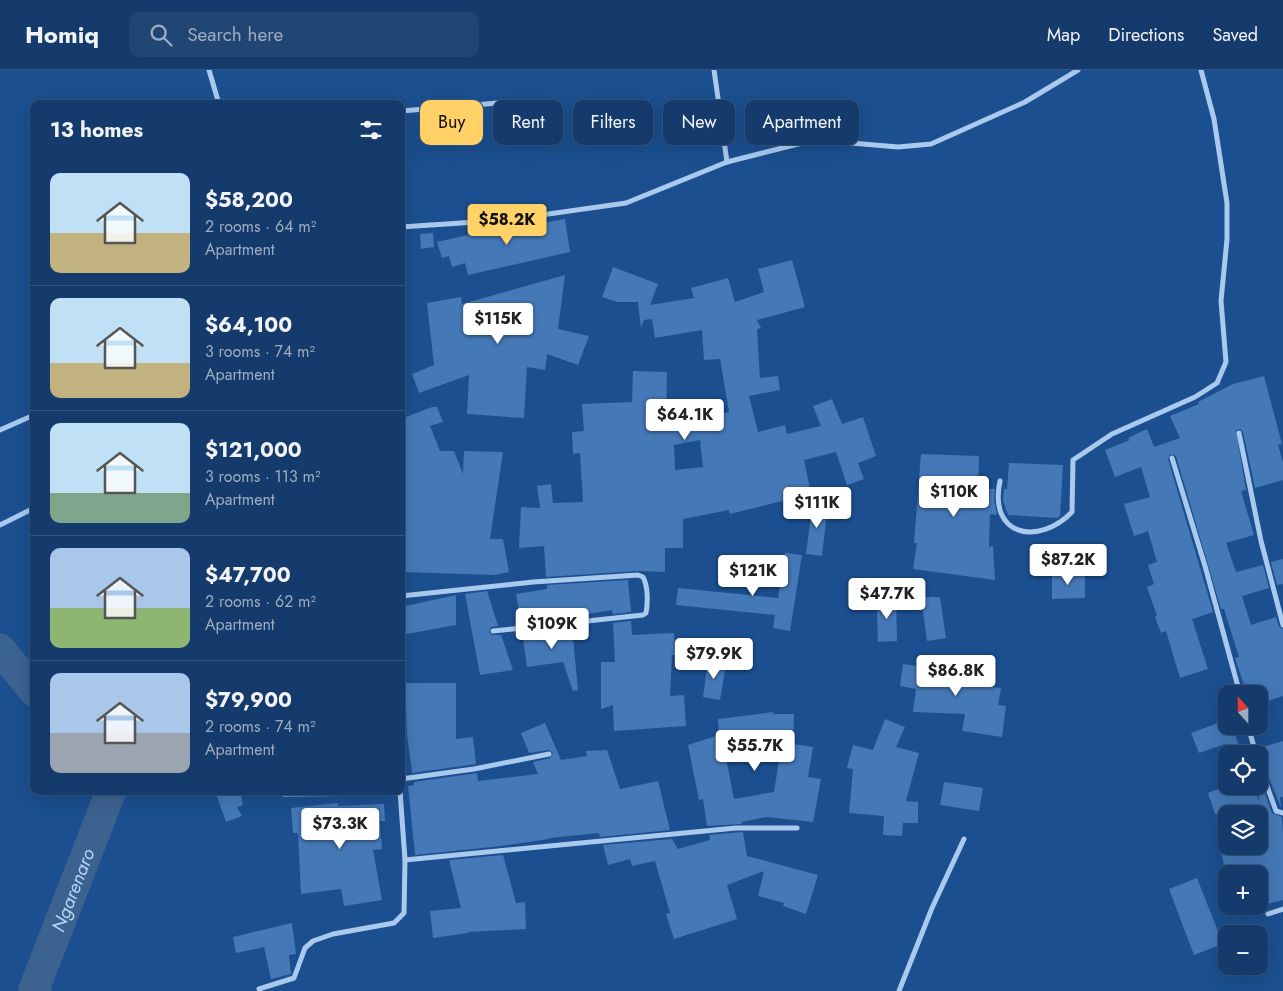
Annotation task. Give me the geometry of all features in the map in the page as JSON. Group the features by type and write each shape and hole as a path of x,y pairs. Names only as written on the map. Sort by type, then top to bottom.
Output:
{"street":[{"path":"209,70 217,100"},
{"path":"714,70 727,162"},
{"path":"405,228 506,220 626,203 727,162 802,142 828,141 898,147 931,144 1025,102 1078,70"},
{"path":"1000,482 997,498 999,512 1005,521 1015,528 1029,532 1044,531 1060,524 1072,512 1073,460 1112,434 1195,397 1217,383 1226,362 1221,301 1227,203 1214,119 1202,70"},
{"path":"405,111 493,103"},
{"path":"0,430 30,417"},
{"path":"1239,433 1263,550 1283,626"},
{"path":"1172,458 1205,566 1238,685"},
{"path":"0,525 30,510"},
{"path":"405,596 516,583 628,576 643,577 646,582 647,609 643,615 493,631"},
{"path":"405,778 474,769 549,754"},
{"path":"1268,792 1276,811 1283,813"},
{"path":"259,989 294,978 305,948 313,941 333,934 394,923 404,913 405,860 400,795"},
{"path":"405,860 736,828 797,828"},
{"path":"899,991 932,908 964,839"},
{"path":"1268,914 1283,909"}],"building":[{"path":"565,219 570,252 468,275 465,263 452,267 449,256 442,258 437,242 495,229 496,231"},
{"path":"433,233 434,247 421,249 420,234"},
{"path":"792,260 805,307 757,320 761,328 757,329 760,378 778,376 780,390 749,396 758,432 785,425 787,434 821,426 813,406 832,399 842,424 863,417 876,456 858,463 864,479 847,485 836,452 804,460 811,494 730,514 729,510 683,519 683,548 665,548 665,572 638,571 546,577 544,546 519,548 521,507 540,508 537,486 551,484 553,503 583,502 580,453 573,454 572,432 584,431 582,404 632,402 633,371 667,372 666,419 686,416 688,423 729,412 720,359 704,360 702,330 655,338 652,319 644,320 641,328 638,302 617,302 602,297 613,267 658,284 650,305 694,298 691,288 728,278 735,302 764,292 758,269","holes":["700,440 703,467 675,470 674,445"]},
{"path":"565,275 558,329 589,336 578,365 547,354 545,370 527,367 524,418 467,414 469,375 419,393 412,374 434,365 427,303 461,297 462,304"},
{"path":"1264,376 1282,444 1278,445 1283,462 1283,480 1255,488 1243,432 1240,429 1236,430 1246,490 1241,491 1254,535 1226,543 1236,572 1263,565 1269,588 1242,596 1251,625 1276,617 1279,627 1283,629 1283,696 1268,701 1268,685 1244,685 1235,658 1239,657 1224,609 1221,609 1176,456 1170,454 1168,459 1213,612 1192,619 1208,669 1180,678 1166,631 1161,633 1147,587 1154,584 1148,565 1157,562 1148,531 1134,536 1124,504 1150,497 1141,467 1115,477 1105,450 1130,440 1128,438 1147,429 1154,447 1180,438 1170,416 1199,404 1198,402 1233,384"},
{"path":"432,407 437,407 443,422 430,426 440,451 454,451 463,474 464,451 503,452 490,539 503,539 509,572 495,575 405,572 405,417"},
{"path":"921,454 979,456 978,489 995,489 994,500 997,515 990,514 989,547 993,546 995,580 913,569 917,543 914,543"},
{"path":"1009,463 1063,465 1060,516 1057,518 1008,515 1003,500 1004,489 1007,489"},
{"path":"813,501 828,503 822,556 806,554"},
{"path":"785,553 802,555 790,631 773,628 775,615 676,605 678,588 778,598"},
{"path":"1283,559 1283,584 1277,585 1271,562"},
{"path":"1085,573 1085,598 1052,599 1052,574"},
{"path":"628,580 631,612 613,614 612,610 571,618 521,624 516,594 547,589 547,585"},
{"path":"487,591 498,626 491,627 489,632 492,635 501,635 513,670 480,675 465,594"},
{"path":"456,595 456,625 405,634 405,606"},
{"path":"881,597 896,597 897,641 878,642 877,613"},
{"path":"921,597 940,597 946,638 927,641"},
{"path":"631,621 632,635 674,633 675,655 672,655 670,696 684,695 686,726 614,731 613,705 601,709 601,662 615,662 613,623"},
{"path":"572,627 578,690 573,691 563,662 527,667 522,632"},
{"path":"708,660 726,663 720,700 703,697"},
{"path":"903,664 931,668 931,664 965,665 965,683 1001,688 998,705 1006,706 1002,737 962,731 965,714 913,712 916,689 900,686"},
{"path":"405,683 456,683 456,739 473,737 476,764 412,773 407,734"},
{"path":"773,712 773,714 794,714 793,744 813,747 808,777 821,779 813,822 766,817 741,822 742,824 707,826 703,799 699,800 688,745 719,735 718,719","holes":["725,753 780,754 774,792 734,799"]},
{"path":"885,719 905,727 896,747 919,753 906,801 918,802 918,823 903,823 902,836 883,835 884,816 849,813 853,769 847,768 853,745 873,750"},
{"path":"545,723 561,760 587,756 586,751 607,750 620,789 658,781 670,830 600,837 599,833 415,855 408,786 414,785 414,782 477,773 478,781 538,774 533,762 550,758 553,753 549,750 529,753 521,733"},
{"path":"1218,723 1218,735 1235,735 1239,745 1218,745 1199,753 1191,733"},
{"path":"1283,741 1283,797 1280,797 1281,808 1268,776 1268,745"},
{"path":"944,782 983,788 979,811 940,805"},
{"path":"1218,789 1218,795 1257,795 1259,801 1259,795 1266,795 1272,813 1282,817 1283,900 1268,904 1268,865 1224,865 1222,855 1268,855 1268,805 1218,805 1218,814 1215,814 1208,793"},
{"path":"216,795 241,795 243,805 237,807 242,816 226,822"},
{"path":"338,803 338,806 384,804 385,821 380,821 382,849 373,850 382,900 344,906 341,889 301,894 298,833 293,833 291,808"},
{"path":"743,832 747,856 818,875 806,914 783,906 784,903 758,896 764,871 727,885 737,919 674,939 666,914 670,913 655,861 632,866 630,859 608,865 603,845 672,839 678,849 710,840 709,835"},
{"path":"503,855 516,903 525,902 526,929 468,932 433,938 430,911 461,908 449,860"},
{"path":"1197,878 1218,931 1218,946 1194,955 1169,889"},
{"path":"292,923 296,954 289,955 291,974 271,979 264,947 236,953 233,937"}],"waterway":[{"name":"Ngarenaro","path":"0,649 30,686"},
{"name":"Ngarenaro","path":"36,991 34,989 109,795"}]}
